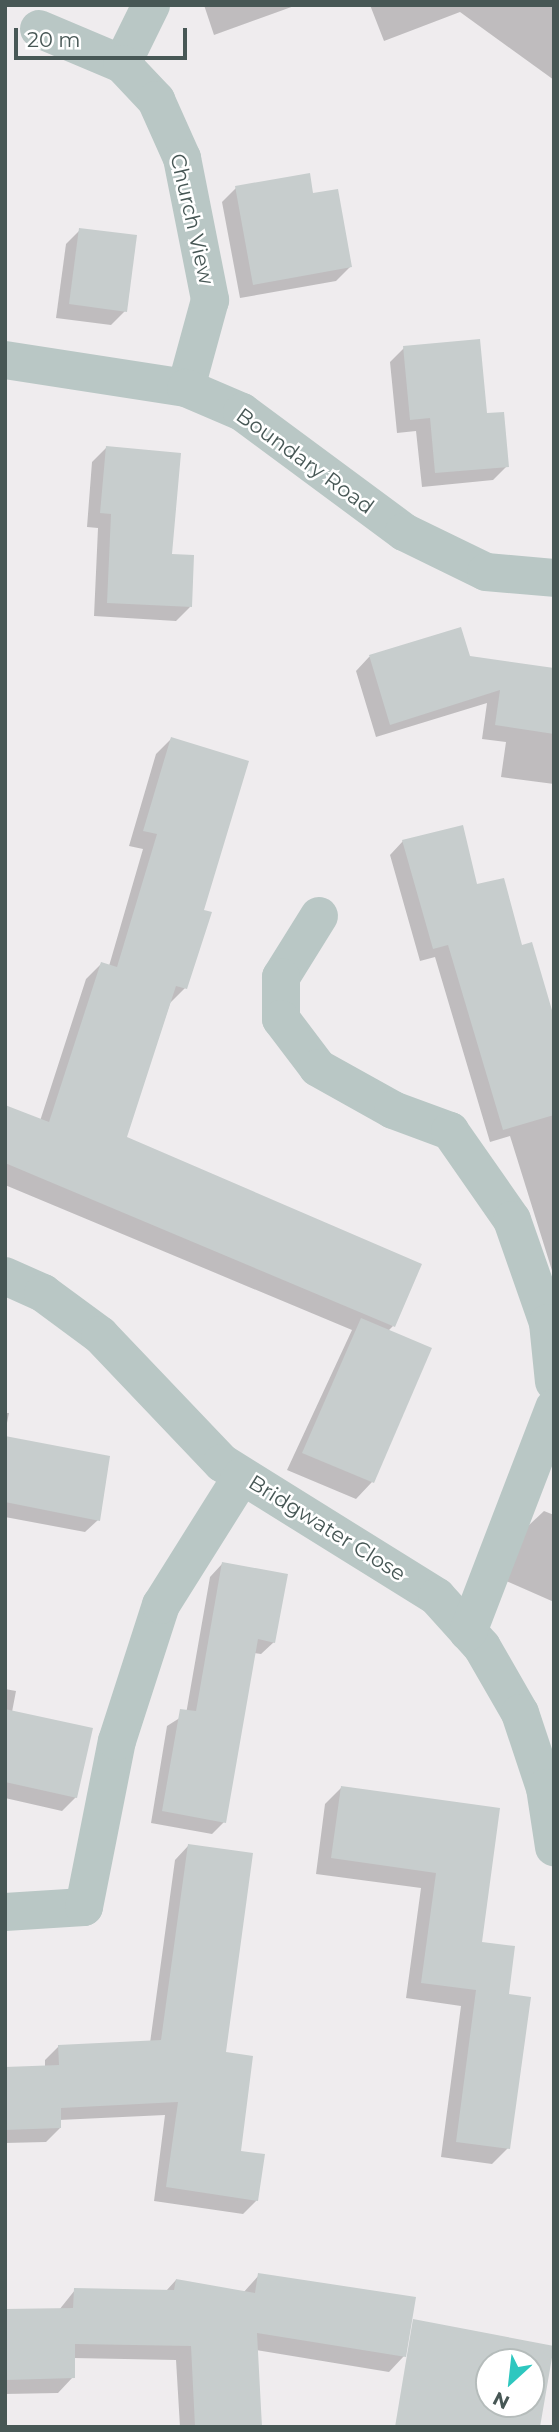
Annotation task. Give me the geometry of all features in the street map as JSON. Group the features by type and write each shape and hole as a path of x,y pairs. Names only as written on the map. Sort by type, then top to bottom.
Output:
{"street":[{"path":"122,64 151,5"},
{"name":"Church View","path":"38,29 122,64 156,100 182,158 210,300 186,388"},
{"name":"Boundary Road","path":"5,360 186,388 242,412 404,532 486,572 554,578"},
{"path":"319,916 281,977 281,1019 318,1068 393,1110 450,1131 512,1220 548,1323 553,1372"},
{"name":"Bridgwater Close","path":"5,1276 43,1293 100,1335 222,1463 437,1597 482,1647 520,1713 545,1788 554,1847"},
{"path":"468,1632 554,1408"},
{"path":"5,1912 84,1907 117,1741 161,1605 242,1476"}],"building":[{"path":"310,173 313,193 338,189 352,267 253,285 235,186"},
{"path":"79,228 137,235 127,312 69,304"},
{"path":"480,339 487,413 504,412 509,467 435,473 430,418 410,420 403,346"},
{"path":"106,446 181,453 172,554 194,555 192,607 107,603 111,514 100,513"},
{"path":"461,627 470,656 554,668 554,734 495,725 500,690 390,725 369,655"},
{"path":"171,737 249,761 204,910 212,912 187,989 176,986 127,1137 422,1264 395,1327 5,1163 5,1105 49,1122 101,962 117,967 157,834 143,831"},
{"path":"463,825 477,884 504,878 522,945 532,942 554,1017 554,1115 503,1130 448,945 433,949 402,840"},
{"path":"361,1318 432,1348 374,1483 302,1453"},
{"path":"5,1436 110,1456 100,1521 5,1502"},
{"path":"222,1562 288,1574 275,1643 258,1639 226,1823 162,1811 180,1709 196,1711"},
{"path":"5,1709 93,1728 77,1798 5,1782"},
{"path":"341,1786 500,1808 482,1942 515,1946 509,1994 531,1997 510,2149 456,2142 476,1990 421,1983 436,1873 331,1858"},
{"path":"188,1844 253,1853 226,2052 253,2056 241,2151 265,2154 258,2201 166,2187 178,2102 61,2108 61,2128 5,2130 5,2067 59,2065 58,2045 161,2040"},
{"path":"258,2273 416,2297 406,2357 257,2333 262,2427 195,2427 191,2346 75,2344 75,2378 5,2380 5,2309 73,2308 74,2288 174,2290 176,2279 255,2293"},
{"path":"413,2319 554,2346 545,2398 545,2348 475,2348 475,2418 542,2418 540,2427 395,2427"}]}
